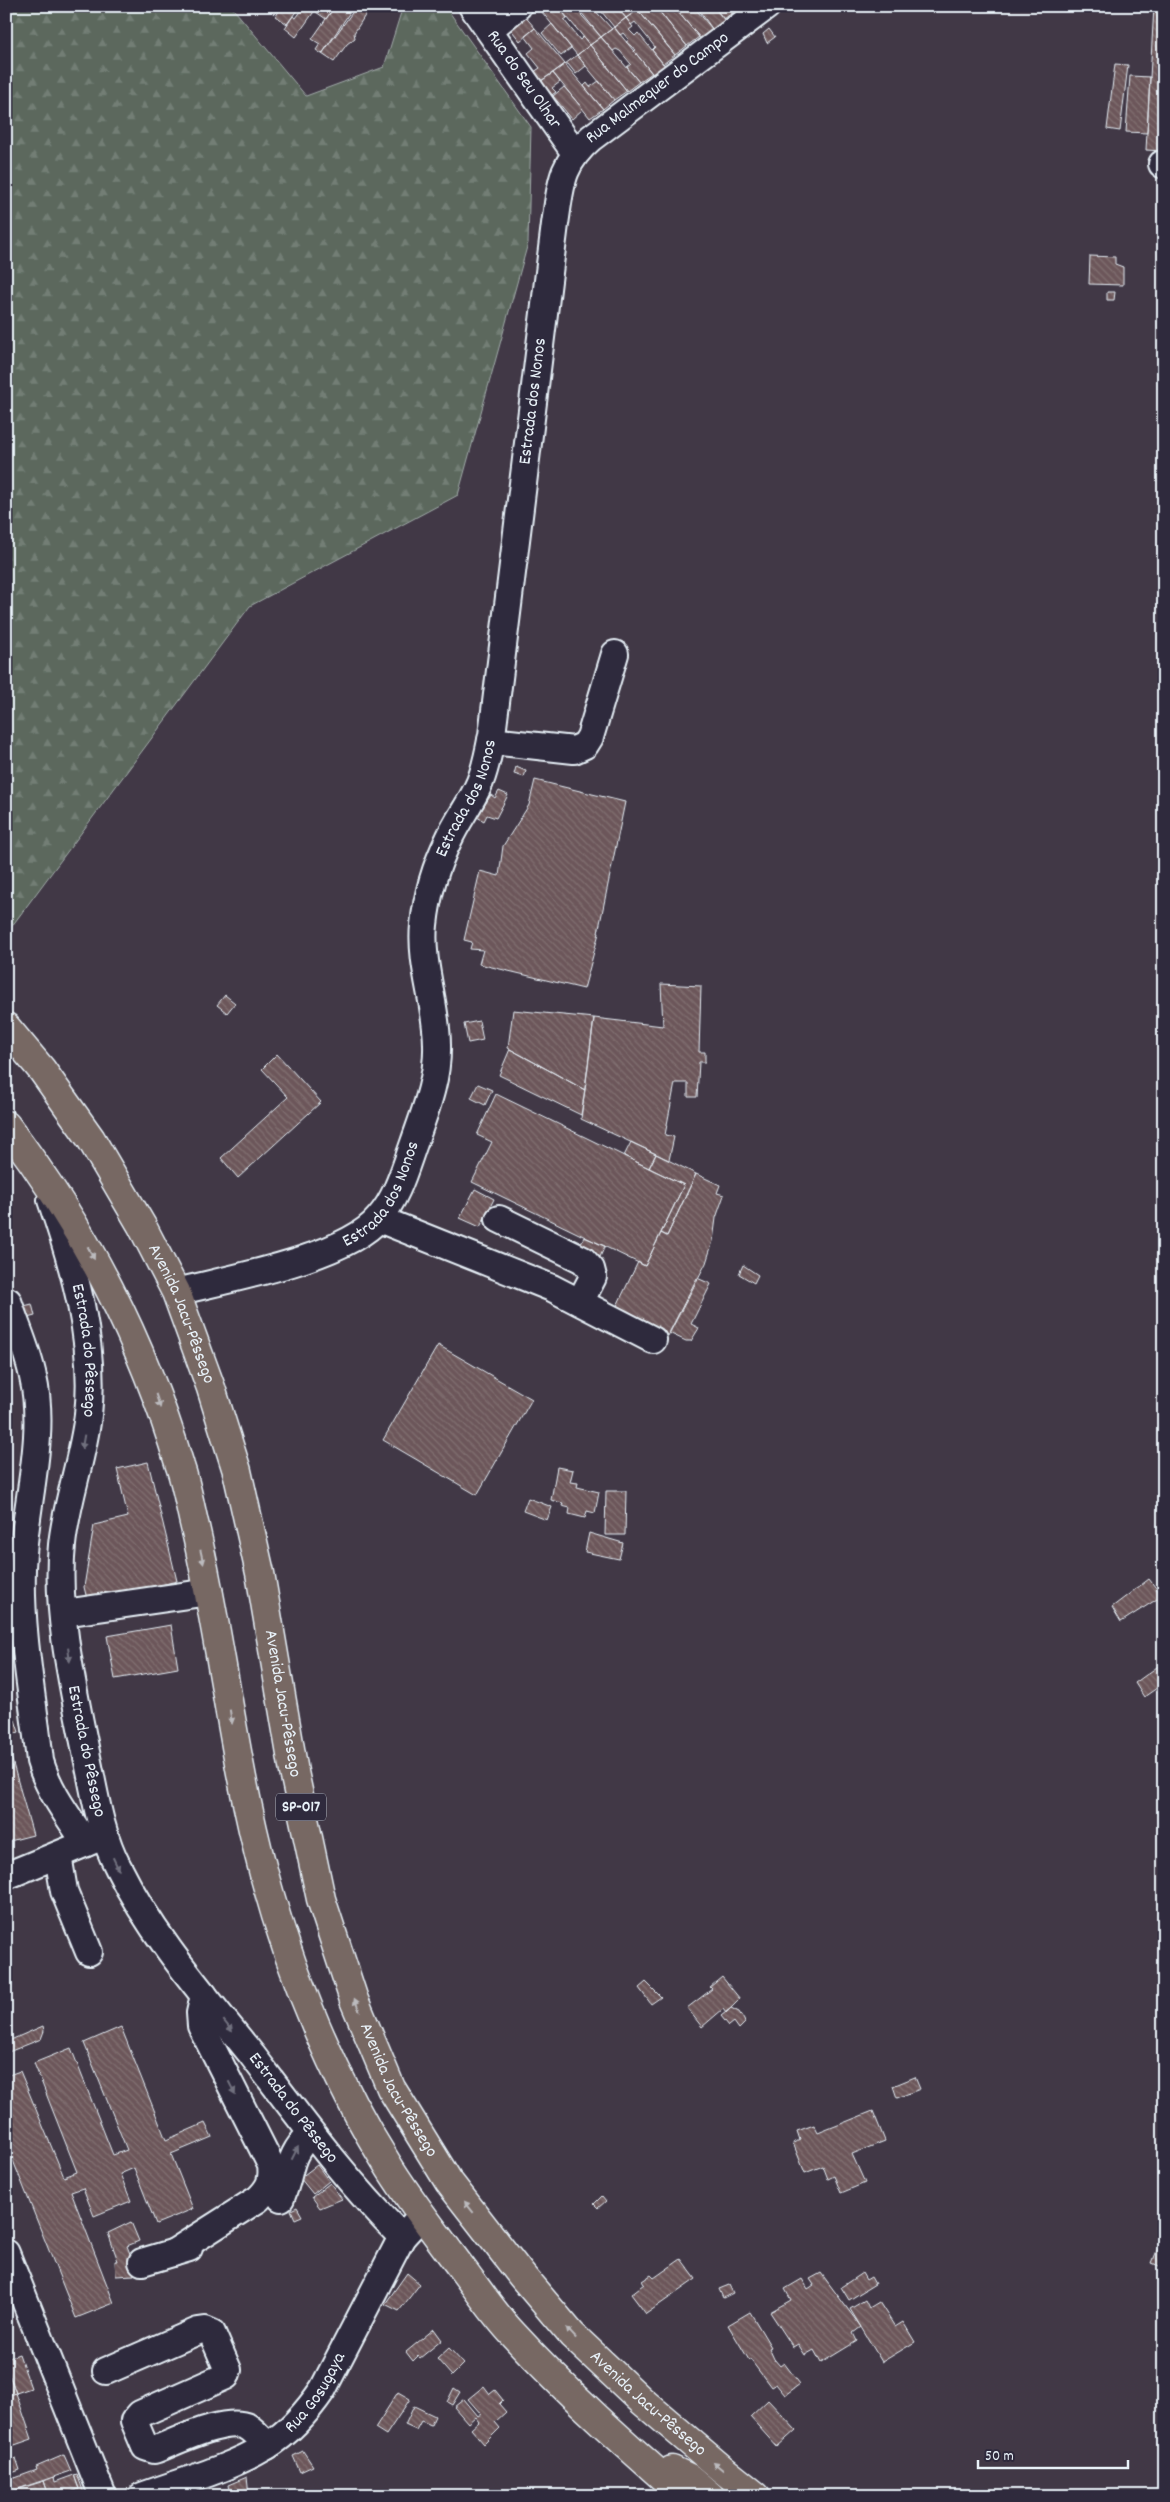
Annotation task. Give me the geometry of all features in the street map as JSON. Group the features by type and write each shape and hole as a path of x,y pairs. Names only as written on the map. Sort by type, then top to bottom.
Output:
{"highway":[{"name":"Avenida Jacu-Pêssego","path":"6,1027 42,1070 91,1139 142,1226 176,1292 211,1388 237,1471 260,1573 294,1772 321,1899 354,2000 391,2088 449,2182 522,2276 572,2335 641,2400 720,2468 756,2496"},
{"name":"SP-017","path":"6,1125 42,1173 88,1247 124,1316 154,1390 181,1468 209,1592 239,1766 264,1875 323,2044 351,2101 390,2169 421,2216 509,2330 595,2417 684,2496"},
{"path":"640,2457 689,2478 710,2496"}],"street":[{"name":"Rua do Seu Olhar","path":"472,6 490,29 575,153"},
{"path":"490,29 518,6"},
{"name":"Rua Malmequer do Campo","path":"575,153 590,138 767,6"},
{"name":"Estrada dos Nonos","path":"176,1292 305,1259 345,1244 379,1219 401,1178 430,1099 436,1071 438,1044 424,945 424,926 429,898 449,839 480,783 491,741 555,224 567,163 575,153"},
{"path":"491,741 574,750 585,745 590,737 614,654"},
{"name":"Estrada do Pêssego","path":"42,1173 66,1243 88,1356 88,1414 62,1545 64,1613 73,1690 95,1839 117,1867 142,1912 204,1995 364,2199 402,2238"},
{"path":"379,1219 580,1302 653,1340"},
{"path":"499,1219 583,1260 591,1269 593,1277 580,1302"},
{"path":"6,1876 95,1839 55,1798 46,1781 40,1761 25,1628 22,1570 37,1429 36,1403 34,1377 8,1301"},
{"path":"64,1613 209,1592"},
{"path":"58,1855 64,1891 89,1952"},
{"path":"174,2253 258,2199 268,2189 273,2178 271,2165 201,2026 200,2013 204,1995"},
{"path":"142,2262 240,2231 264,2216 281,2198 288,2180 290,2164 298,2146 311,2133"},
{"name":"Rua Gosugaya","path":"142,2496 228,2465 267,2446 290,2428 308,2410 323,2389 402,2238 421,2216"},
{"path":"6,2253 103,2496"},
{"path":"106,2371 198,2331 205,2330 212,2333 228,2370 226,2376 140,2414 134,2421 140,2439 145,2447 154,2450 216,2426 246,2426 258,2435 267,2446"}],"green space":[{"path":"6,6 231,6 306,96 384,67 403,6 445,6 531,127 528,243 458,495 250,606 6,934"}],"building":[{"path":"265,6 280,6 274,14"},
{"path":"282,6 300,6 287,24 276,16"},
{"path":"305,6 318,6 296,37 285,28 293,16 296,18"},
{"path":"321,6 335,6 326,19 316,12"},
{"path":"335,6 354,6 322,54 316,50 320,44 312,39"},
{"path":"357,6 365,6 369,9 354,33 355,38 347,44 334,62 322,54"},
{"path":"537,6 558,6 567,18 564,20 580,40 583,37 590,45 577,55"},
{"path":"558,6 573,6 601,37 590,45"},
{"path":"576,6 591,6 612,29 601,37"},
{"path":"597,6 612,6 616,11 618,9 626,18 614,27"},
{"path":"616,6 635,6 638,10 626,18"},
{"path":"642,6 655,6 687,46 675,55 638,10"},
{"path":"655,6 673,6 699,37 687,46"},
{"path":"673,6 693,6 713,30 701,39"},
{"path":"696,6 713,6 725,21 713,30"},
{"path":"713,6 733,6 736,10 724,19"},
{"path":"1154,6 1164,6 1164,151 1146,150"},
{"path":"638,10 675,55 663,64 652,50 655,47 635,22 631,25 626,18"},
{"path":"523,14 535,28 520,41 509,27"},
{"path":"626,18 633,27 629,30 635,36 638,33 666,67 654,76 634,51 636,50 626,42 629,40 623,33 620,35 614,27"},
{"path":"552,24 571,48 561,56 542,33"},
{"path":"614,27 652,73 639,82 627,67 631,64 620,51 616,49 613,51 601,37"},
{"path":"535,28 565,64 541,81 534,72 540,68 528,53 534,48 525,36"},
{"path":"769,29 775,37 767,43 763,34"},
{"path":"601,37 639,82 627,91 590,45"},
{"path":"590,45 627,91 614,100 577,55"},
{"path":"577,55 586,66 576,74 568,64 565,64"},
{"path":"565,64 603,109 590,118 553,73"},
{"path":"1115,64 1128,65 1120,131 1107,129"},
{"path":"553,73 560,82 552,88 556,92 552,95 541,81"},
{"path":"1130,76 1150,77 1147,133 1126,132"},
{"path":"599,81 614,100 603,109 584,86 587,83 590,87"},
{"path":"564,87 583,109 572,119 553,96"},
{"path":"1090,256 1115,257 1115,264 1123,267 1123,285 1089,284"},
{"path":"1107,292 1115,292 1114,300 1107,300"},
{"path":"516,767 526,771 524,777 514,774"},
{"path":"535,780 625,802 599,933 584,989 479,964 483,950 470,949 472,942 464,940 480,871 499,876 503,846 529,805"},
{"path":"499,791 508,795 496,818 487,815 484,821 477,817 491,795 495,798"},
{"path":"661,984 701,986 699,1052 705,1052 705,1062 699,1062 697,1097 688,1097 688,1083 675,1083 665,1135 674,1137 669,1160 581,1119 594,1018 663,1026"},
{"path":"225,995 235,1003 227,1013 217,1005"},
{"path":"513,1010 594,1018 585,1090 508,1048"},
{"path":"479,1021 483,1040 468,1043 464,1024"},
{"path":"510,1049 585,1090 581,1115 499,1075"},
{"path":"277,1054 321,1102 238,1178 221,1158 288,1097 262,1069"},
{"path":"478,1084 492,1090 485,1105 471,1098"},
{"path":"496,1094 684,1185 645,1266 472,1182 492,1142 477,1135"},
{"path":"631,1142 656,1154 649,1168 624,1156"},
{"path":"656,1154 696,1174 667,1236 661,1233 684,1185 649,1168"},
{"path":"696,1174 720,1185 717,1193 724,1195 716,1218 713,1241 706,1263 668,1336 615,1310 638,1262 645,1266 661,1233 667,1236"},
{"path":"475,1189 494,1199 480,1227 460,1218"},
{"path":"584,1237 605,1246 600,1257 579,1247"},
{"path":"743,1265 758,1275 754,1283 739,1274"},
{"path":"697,1278 711,1284 691,1324 699,1328 691,1341 686,1341 669,1333"},
{"path":"32,1304 35,1316 23,1319 20,1307"},
{"path":"6,1326 17,1353 6,1357"},
{"path":"438,1345 532,1399 477,1495 383,1440"},
{"path":"148,1462 177,1581 88,1603 84,1587 94,1525 128,1517 117,1469"},
{"path":"557,1467 573,1470 570,1482 578,1483 577,1487 599,1492 595,1513 587,1511 585,1518 569,1514 570,1508 562,1506 563,1503 551,1500"},
{"path":"606,1491 626,1491 625,1535 605,1535"},
{"path":"528,1498 552,1507 547,1520 523,1511"},
{"path":"589,1533 623,1543 619,1559 585,1552"},
{"path":"1149,1579 1162,1596 1121,1622 1112,1607"},
{"path":"171,1625 178,1668 115,1679 107,1636"},
{"path":"1164,1662 1164,1683 1144,1697 1135,1683"},
{"path":"15,1720 19,1732 6,1736 6,1723"},
{"path":"6,1739 33,1835 6,1842"},
{"path":"722,1977 740,1999 726,2013 723,2009 702,2027 687,2008 712,1989 710,1987"},
{"path":"646,1982 661,1997 651,2004 639,1988"},
{"path":"731,2008 739,2012 744,2020 745,2023 739,2029 734,2022 729,2026 721,2016"},
{"path":"43,2026 44,2031 41,2039 6,2053 6,2042"},
{"path":"121,2027 166,2140 205,2123 212,2137 171,2154 193,2209 156,2224 134,2168 120,2174 131,2201 94,2216 83,2188 71,2192 114,2303 76,2318 6,2143 6,2076 20,2071 64,2177 77,2172 34,2063 71,2048 113,2155 127,2150 84,2043"},
{"path":"915,2077 920,2089 897,2098 893,2086"},
{"path":"873,2111 885,2141 852,2154 865,2183 841,2193 834,2176 828,2179 823,2166 805,2173 793,2143 800,2140 797,2131 814,2125 818,2133"},
{"path":"317,2165 329,2181 313,2194 300,2178"},
{"path":"330,2183 342,2199 320,2208 312,2197"},
{"path":"602,2196 606,2201 598,2208 594,2204"},
{"path":"297,2207 302,2216 295,2219 291,2210"},
{"path":"131,2222 139,2241 127,2246 133,2258 134,2275 116,2276 115,2261 118,2261 108,2233"},
{"path":"1164,2233 1164,2268 1152,2263"},
{"path":"681,2259 696,2279 646,2314 631,2294 644,2284 642,2281 651,2275 654,2278"},
{"path":"407,2273 420,2284 399,2311 385,2304"},
{"path":"821,2273 861,2327 853,2333 857,2341 821,2363 814,2350 805,2355 798,2344 793,2347 770,2312 791,2300 785,2289 802,2279 808,2289 814,2285 810,2279"},
{"path":"862,2273 866,2280 871,2277 875,2284 849,2300 841,2287"},
{"path":"729,2285 733,2293 723,2298 719,2289"},
{"path":"865,2300 869,2308 879,2302 895,2327 903,2322 915,2342 882,2362 850,2309"},
{"path":"750,2312 771,2347 769,2348 774,2359 780,2366 784,2363 800,2384 785,2395 776,2384 771,2387 749,2360 728,2325"},
{"path":"434,2329 442,2340 420,2358 418,2356 413,2361 406,2352"},
{"path":"449,2348 464,2364 452,2376 437,2359"},
{"path":"19,2354 31,2388 16,2393 6,2366 6,2359"},
{"path":"6,2366 16,2393 6,2396"},
{"path":"484,2386 490,2394 495,2390 503,2400 499,2404 506,2412 495,2422 500,2428 484,2444 471,2429 479,2422 475,2417 468,2423 454,2407 464,2399 478,2416 481,2414 468,2399"},
{"path":"454,2388 460,2392 452,2405 447,2402"},
{"path":"398,2392 410,2399 386,2435 375,2428"},
{"path":"16,2393 32,2439 6,2448 6,2396"},
{"path":"768,2400 796,2430 777,2447 750,2417"},
{"path":"414,2406 435,2416 431,2425 421,2421 416,2430 405,2425"},
{"path":"303,2451 313,2466 300,2472 293,2456"},
{"path":"64,2455 71,2471 6,2493 6,2478 14,2476 15,2478 37,2470 36,2467"},
{"path":"16,2458 20,2470 6,2475 6,2462"},
{"path":"77,2474 85,2496 59,2496 79,2489 74,2475"},
{"path":"74,2475 79,2489 59,2496 49,2496 44,2481 54,2477 55,2482"},
{"path":"247,2477 249,2496 230,2496 228,2485"},
{"path":"44,2481 49,2496 6,2494 6,2493"},
{"path":"306,2490 307,2496 279,2496"}]}
